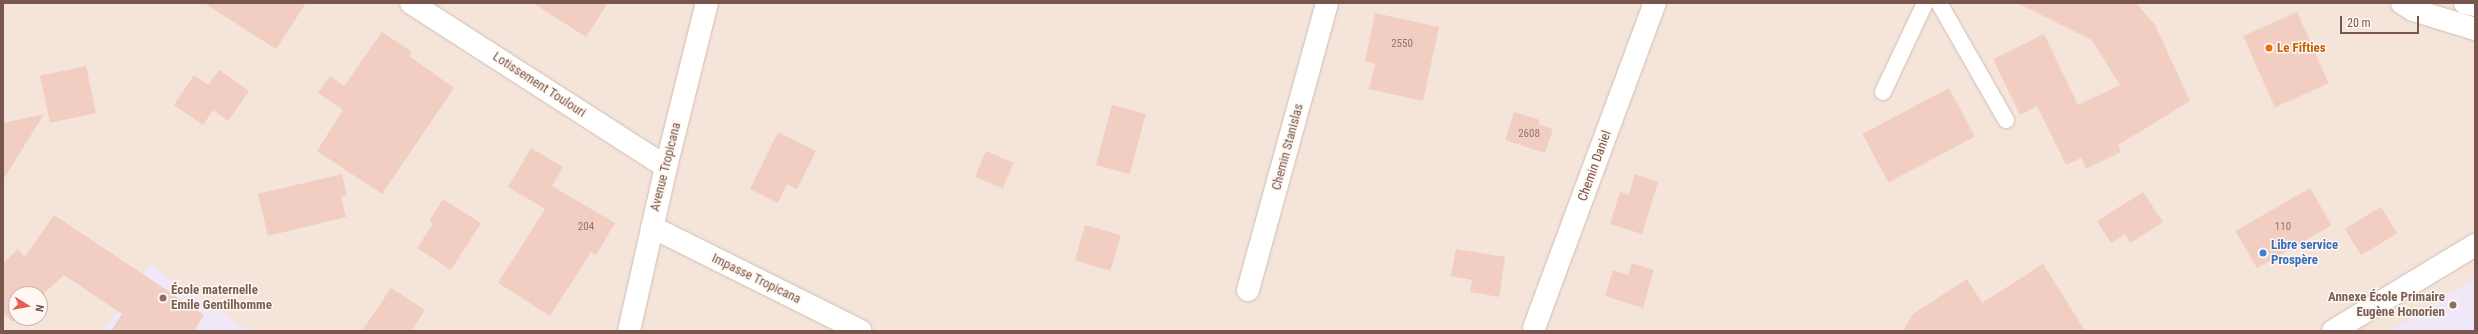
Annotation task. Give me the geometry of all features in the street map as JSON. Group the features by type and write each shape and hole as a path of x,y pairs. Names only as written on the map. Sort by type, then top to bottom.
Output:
{"street":[{"name":"Lotissement Toulouri","path":"411,3 666,167"},
{"name":"Avenue Tropicana","path":"629,331 666,167 707,3"},
{"name":"Chemin Stanislas","path":"1248,290 1327,3"},
{"name":"Chemin Daniel","path":"1534,328 1655,3"},
{"path":"2402,3 2413,10 2475,29"},
{"path":"2465,3 2475,5"},
{"name":"Impasse Tropicana","path":"652,227 861,331"},
{"path":"2333,331 2475,245"}],"lane":[{"path":"1883,92 1925,3"},
{"path":"1939,3 2006,120"}],"shaded area":[{"path":"3,3 2475,3 2475,331 3,331"},
{"name":"École maternelle Emile Gentilhomme","path":"150,265 249,331 103,331"},
{"name":"Annexe École Primaire Eugène Honorien","path":"2475,279 2475,331 2389,331"}],"building":[{"path":"204,3 306,3 276,49"},
{"path":"533,3 608,3 586,37"},
{"path":"2017,3 2136,3 2155,25 2190,101 2118,145 2121,152 2086,169 2081,158 2066,165 2037,106 2020,115 1993,59 2044,34 2078,105 2120,85 2092,40"},
{"path":"2297,12 2329,83 2275,107 2243,36"},
{"path":"1375,13 1439,27 1423,101 1369,89 1375,64 1365,61"},
{"path":"382,32 412,52 409,56 454,88 382,194 317,151 343,110 318,93 330,76 344,86"},
{"path":"86,66 96,113 50,123 40,76"},
{"path":"219,70 249,91 228,121 213,110 203,125 174,105 194,75 208,85"},
{"path":"1949,88 1975,137 1888,183 1862,134"},
{"path":"1112,105 1146,114 1130,174 1096,165"},
{"path":"1514,112 1540,120 1538,124 1553,129 1545,153 1505,140"},
{"path":"44,114 3,180 3,123"},
{"path":"778,132 816,151 797,189 787,184 778,203 750,189"},
{"path":"531,148 563,167 552,186 615,223 596,255 591,252 550,316 498,283 545,209 508,187"},
{"path":"986,151 1014,163 1003,188 975,177"},
{"path":"342,174 347,196 341,197 346,217 268,236 258,194"},
{"path":"1635,174 1658,182 1642,234 1610,224 1620,192 1629,195"},
{"path":"2310,188 2332,225 2257,268 2236,231"},
{"path":"2143,192 2163,222 2130,243 2125,234 2111,243 2097,221"},
{"path":"443,199 481,223 451,270 417,248 433,224 429,221"},
{"path":"2381,207 2397,234 2361,255 2345,229"},
{"path":"54,215 204,315 194,331 111,331 122,314 64,275 48,290 48,286 8,286 8,317 3,311 3,263 18,249 25,257"},
{"path":"1085,225 1121,235 1110,271 1075,261"},
{"path":"1456,249 1505,257 1499,297 1470,292 1472,280 1451,276"},
{"path":"1632,263 1654,270 1643,308 1605,296 1613,270 1628,275"},
{"path":"2043,264 2085,331 1903,331 1913,314 1967,279 1982,303"},
{"path":"391,288 425,310 411,331 362,331"}],"place":[{"name":"Le Fifties","path":"2269,48"},
{"name":"Libre service Prospère","path":"2263,253"},
{"name":"École maternelle Emile Gentilhomme","path":"163,298"},
{"name":"Annexe École Primaire Eugène Honorien","path":"2453,305"}]}
